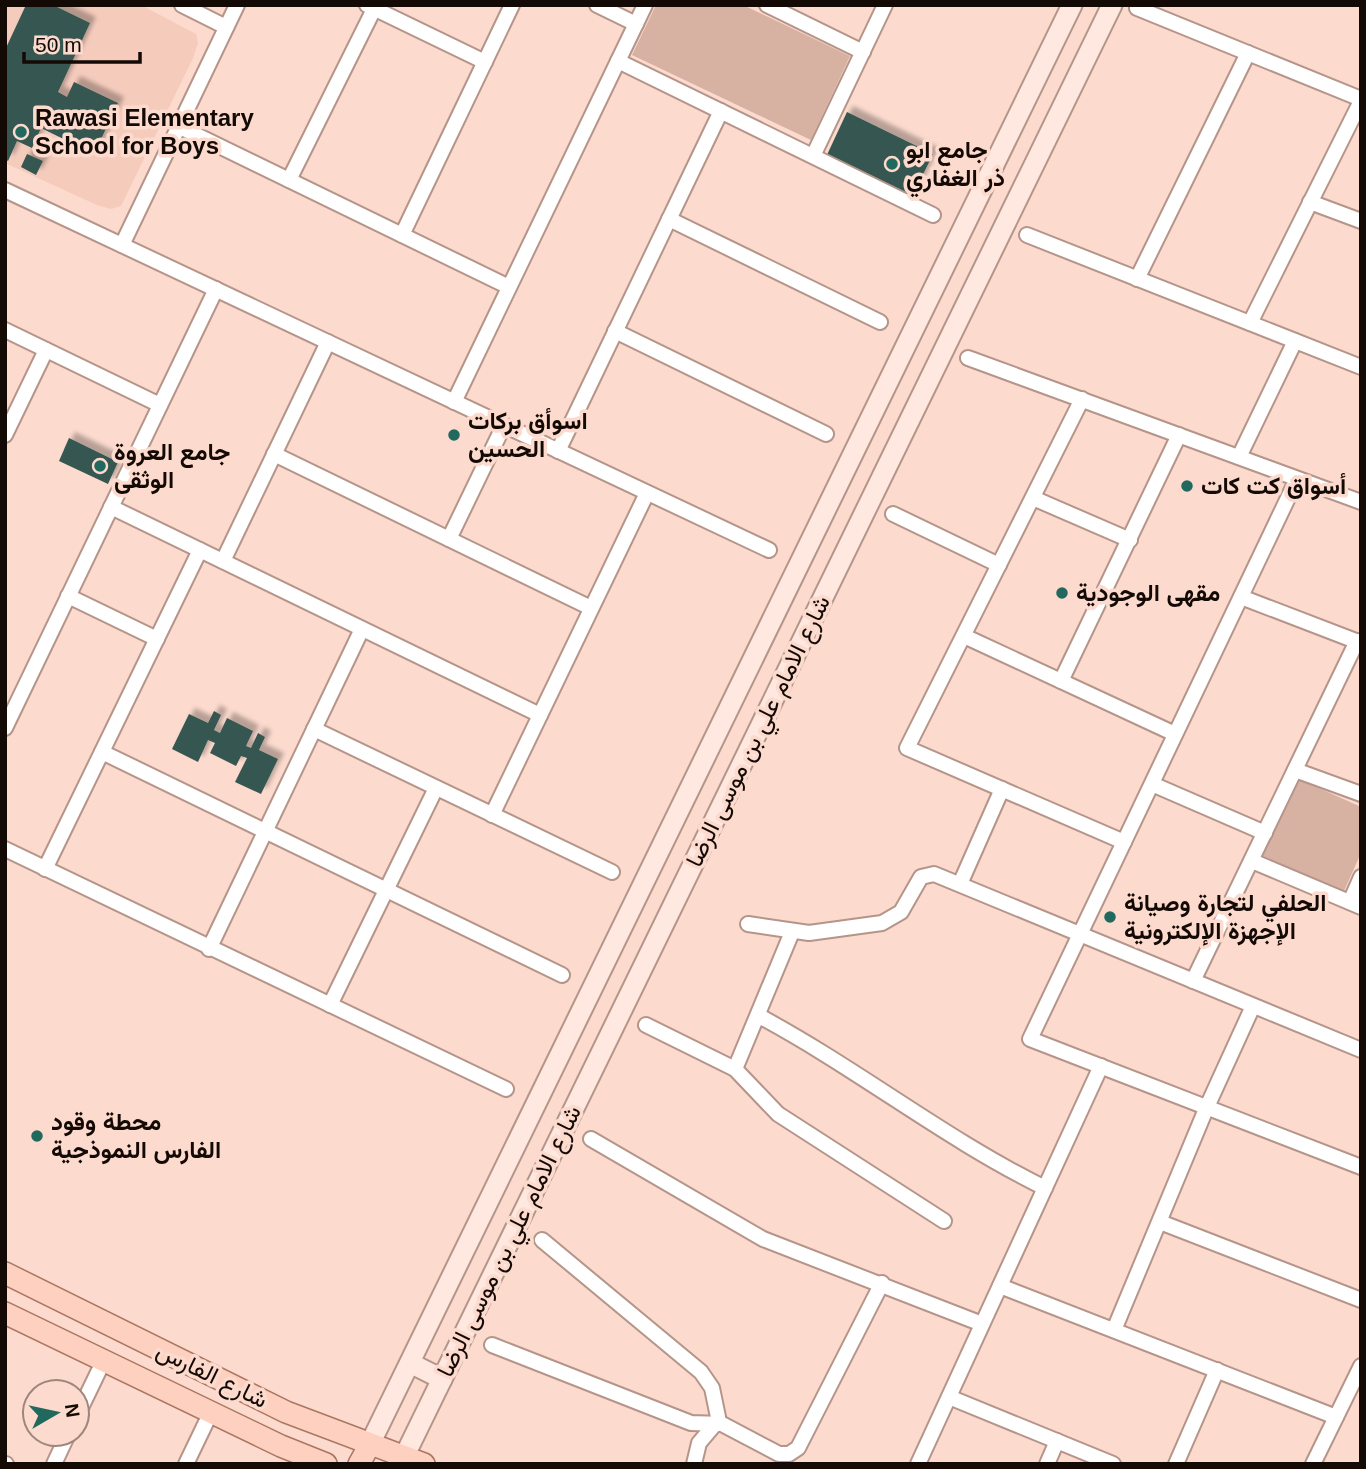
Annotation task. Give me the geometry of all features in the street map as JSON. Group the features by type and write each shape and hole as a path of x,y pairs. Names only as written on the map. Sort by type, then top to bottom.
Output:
{"main road":[{"name":"شارع الامام علي بن موسى الرضا","path":"364,1455 1072,5"},
{"name":"شارع الامام علي بن موسى الرضا","path":"402,1460 1112,5"},
{"name":"شارع الفارس","path":"5,1273 286,1412 364,1455 424,1464"},
{"name":"شارع الفارس","path":"5,1312 320,1463"},
{"path":"410,1363 442,1379"}],"street":[{"path":"182,5 226,27"},
{"path":"122,244 237,5"},
{"path":"402,235 512,5"},
{"path":"597,5 636,24"},
{"path":"454,402 645,5"},
{"path":"767,5 863,52"},
{"path":"813,156 885,5"},
{"path":"1138,5 1137,8 1361,100 1250,323"},
{"path":"289,180 371,7 485,62"},
{"path":"1137,279 1248,54"},
{"path":"618,61 933,215"},
{"path":"558,451 721,111"},
{"path":"178,126 509,287"},
{"path":"5,190 769,551"},
{"path":"1310,202 1361,221"},
{"path":"669,219 880,322"},
{"path":"1027,235 1361,367"},
{"path":"5,728 216,289"},
{"path":"5,330 160,405"},
{"path":"615,331 826,434"},
{"path":"1239,457 1295,341"},
{"path":"223,561 328,342"},
{"path":"5,435 46,350"},
{"path":"968,358 1361,502"},
{"path":"1082,400 907,748 1124,842"},
{"path":"449,538 504,425"},
{"path":"1061,681 1179,435"},
{"path":"274,454 591,608"},
{"path":"1297,479 1030,1039 1206,1109 1361,1166"},
{"path":"492,815 647,493"},
{"path":"1034,498 1130,540"},
{"path":"111,507 540,715"},
{"path":"892,514 999,565"},
{"path":"45,869 200,550"},
{"path":"68,596 157,639"},
{"path":"1193,982 1359,642 1241,597"},
{"path":"209,949 362,629"},
{"path":"964,635 1175,734"},
{"path":"314,729 612,872"},
{"path":"102,752 562,975"},
{"path":"1296,770 1361,794"},
{"path":"1152,784 1265,833"},
{"path":"330,1005 436,788"},
{"path":"960,884 1002,789"},
{"path":"5,849 506,1089"},
{"path":"1252,861 1355,904 1361,877"},
{"path":"748,924 792,932 826,932 889,921 901,912 917,881 925,875 934,874 1081,932 1193,982 1361,1050"},
{"path":"735,1069 792,932"},
{"path":"1114,1330 1206,1109 1253,1006"},
{"path":"759,1016 830,1056 955,1140 1045,1188"},
{"path":"646,1025 735,1069 784,1119 944,1221"},
{"path":"918,1464 1101,1066"},
{"path":"591,1139 764,1239 982,1324"},
{"path":"1160,1222 1361,1300"},
{"path":"542,1240 701,1372 715,1398 716,1423 699,1443 694,1464"},
{"path":"492,1345 694,1424 716,1423 779,1454 794,1452 882,1283"},
{"path":"1000,1286 1336,1417"},
{"path":"91,1387 104,1360"},
{"path":"1313,1464 1361,1366"},
{"path":"1176,1464 1217,1370"},
{"path":"949,1397 1113,1464"},
{"path":"186,1464 211,1412"},
{"path":"1048,1464 1057,1441"},
{"path":"54,1464 61,1448"}],"shaded area":[{"path":"5,5 141,5 196,34 198,43 193,58 121,206 111,209 97,205 5,163"},
{"path":"656,5 743,5 850,56 811,140 632,55"},
{"path":"1299,779 1361,807 1361,853 1344,891 1262,858"}],"building":[{"path":"26,5 53,5 90,23 58,92 67,97 74,82 118,103 94,154 41,128 32,148 17,141 8,161 5,159 5,50"},
{"path":"847,112 933,154 911,199 826,157"},
{"path":"27,154 43,161 36,175 21,167"},
{"path":"69,438 118,462 108,484 59,461"},
{"path":"214,711 221,715 214,730 220,733 227,718 253,731 246,746 251,748 258,733 265,737 259,750 278,759 261,794 235,782 247,758 241,756 236,766 210,753 215,743 208,740 198,762 172,749 189,714 208,723"}],"place":[{"name":"Rawasi Elementary School for Boys","path":"21,132"},
{"name":"جامع ابو ذر الغفاري","path":"892,164"},
{"name":"اسوأق بركات الحسين","path":"454,435"},
{"name":"جامع العروة الوثقى","path":"100,466"},
{"name":"أسواق كت كات","path":"1187,486"},
{"name":"مقهى الوجودية","path":"1062,593"},
{"name":"الحلفي لتجارة وصيانة الإجهزة الإلكترونية","path":"1110,917"},
{"name":"محطة وقود الفارس النموذجية","path":"37,1136"}]}
